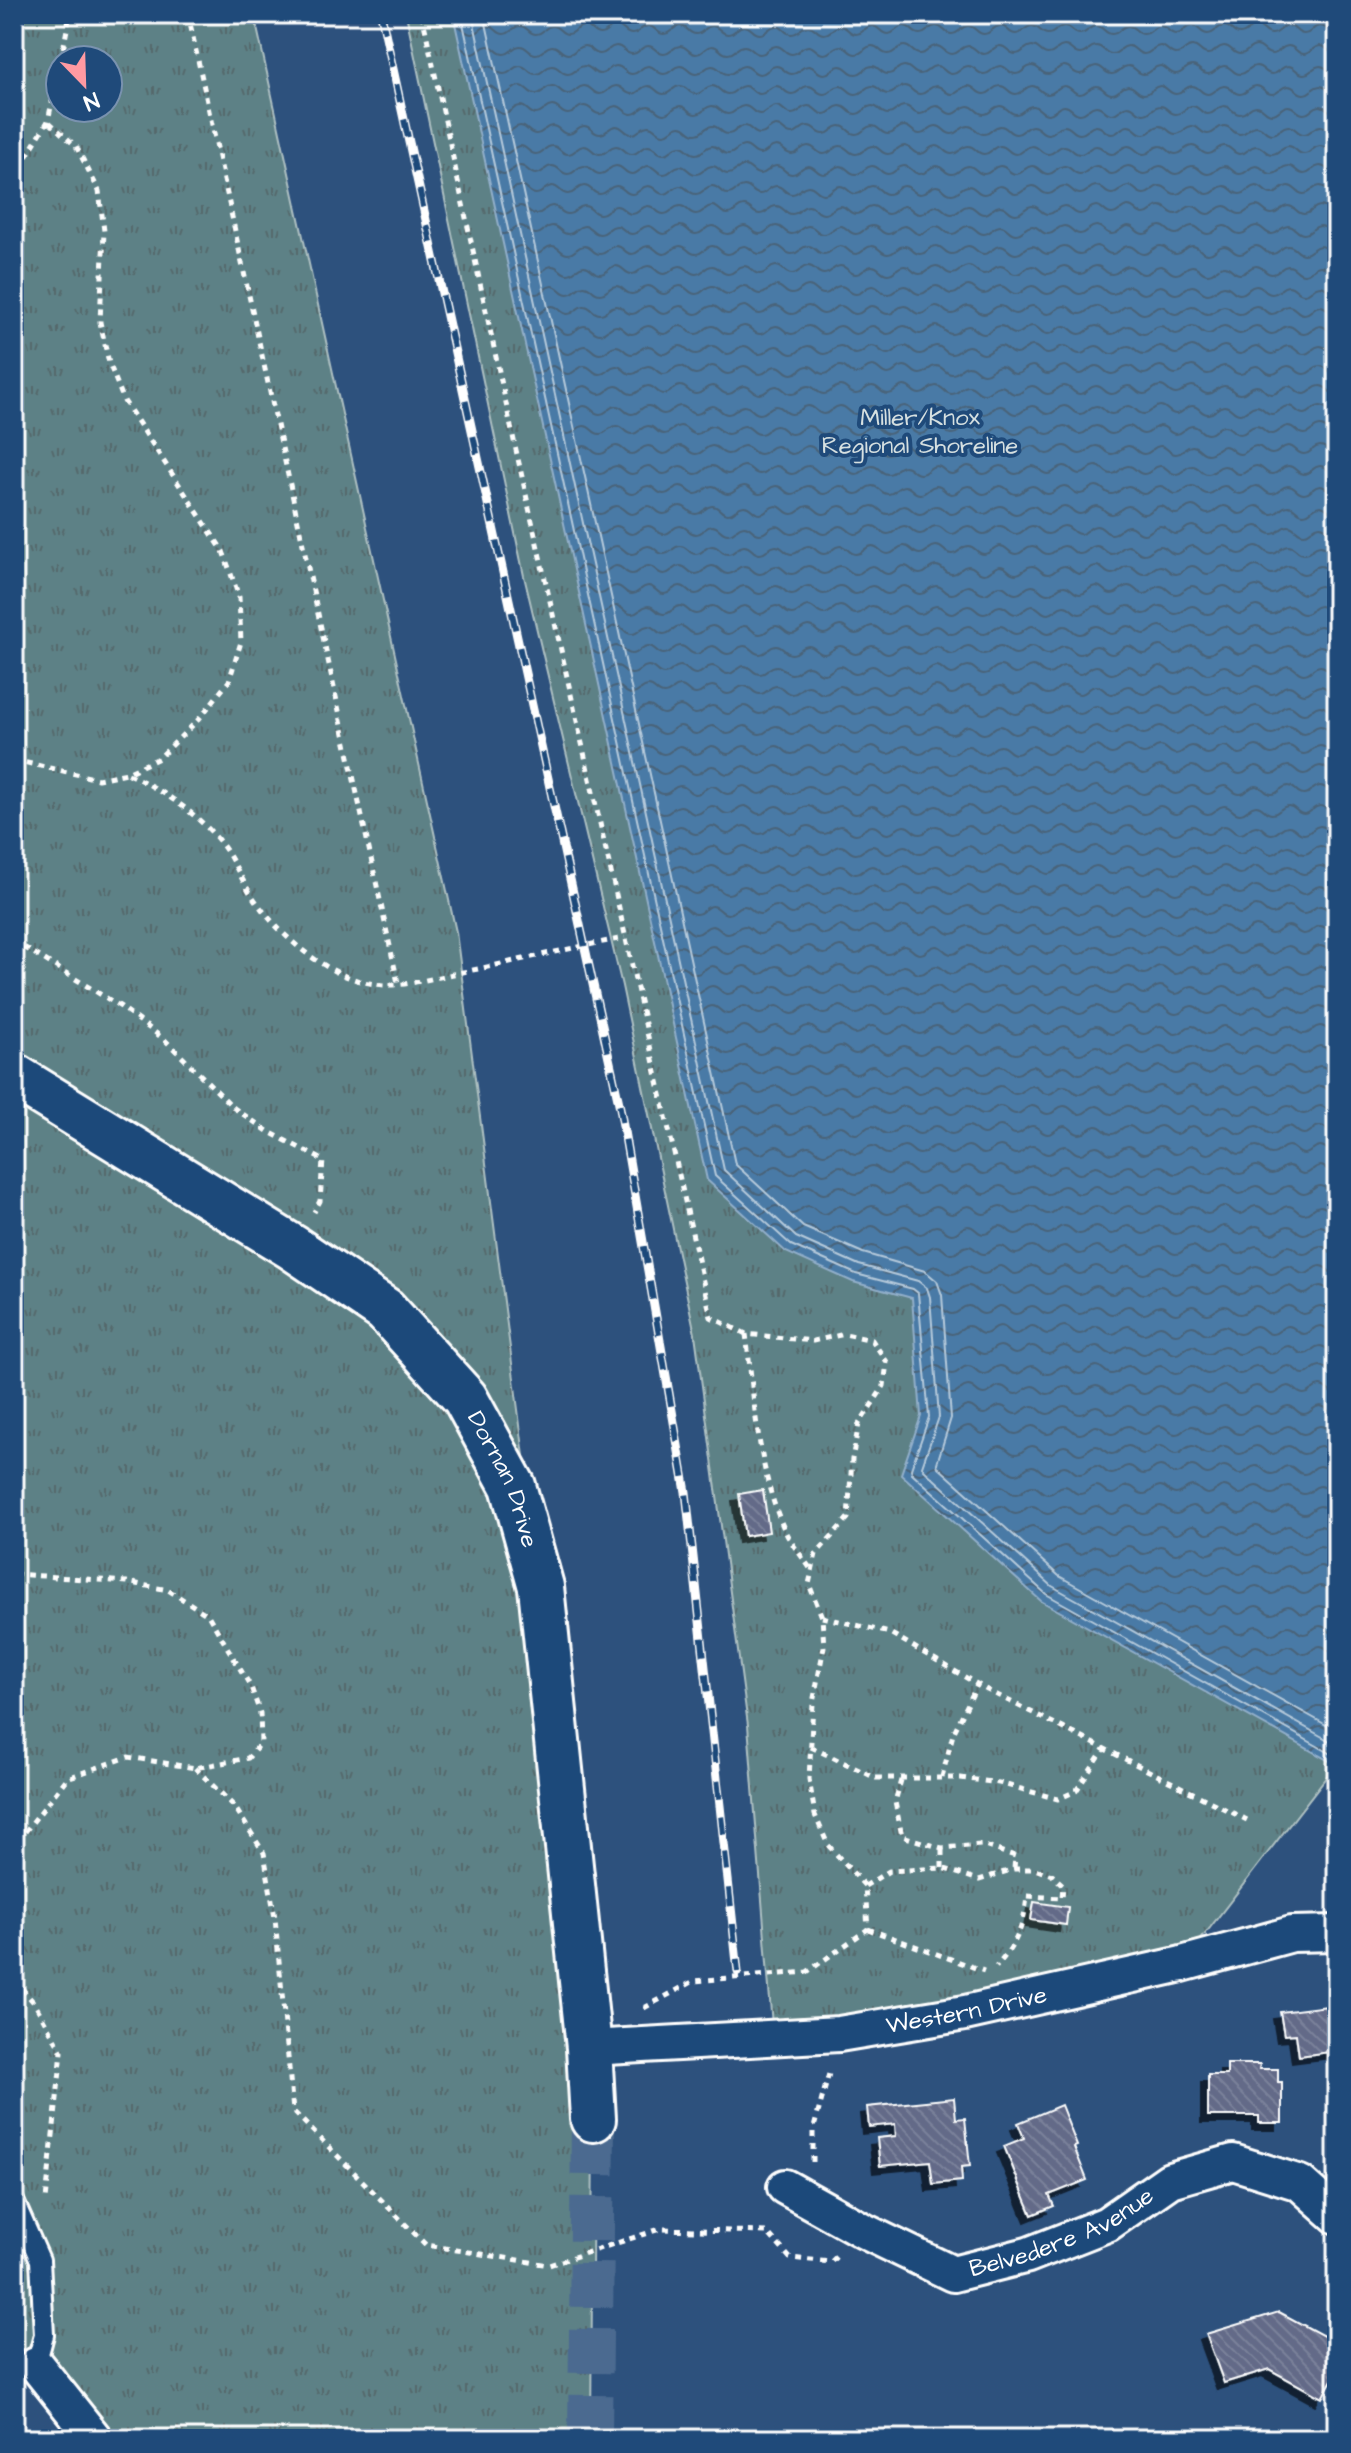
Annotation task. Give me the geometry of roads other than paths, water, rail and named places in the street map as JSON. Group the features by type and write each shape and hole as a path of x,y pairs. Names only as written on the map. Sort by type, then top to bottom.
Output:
{"street":[{"name":"Dornan Drive","path":"14,1076 292,1247 385,1310 465,1398 513,1486 541,1587 589,2048 593,2119"},
{"name":"Western Drive","path":"589,2048 839,2034 978,2011 1182,1964 1292,1934 1337,1933"},
{"name":"Belvedere Avenue","path":"785,2187 864,2231 953,2274 1028,2255 1107,2224 1170,2180 1233,2162 1300,2183 1337,2216"},
{"path":"36,2365 95,2439"}],"lane":[{"path":"14,2201 40,2260 44,2335 36,2365"}],"water":[{"name":"Miller/Knox Regional Shoreline","path":"453,14 1337,14 1337,1763 1041,1601 901,1474 921,1416 912,1298 853,1282 786,1252 707,1180"}],"tunnel":[{"path":"590,2439 593,2119"}],"railway":[{"path":"381,14 620,1108 686,1492 738,1972"}]}
